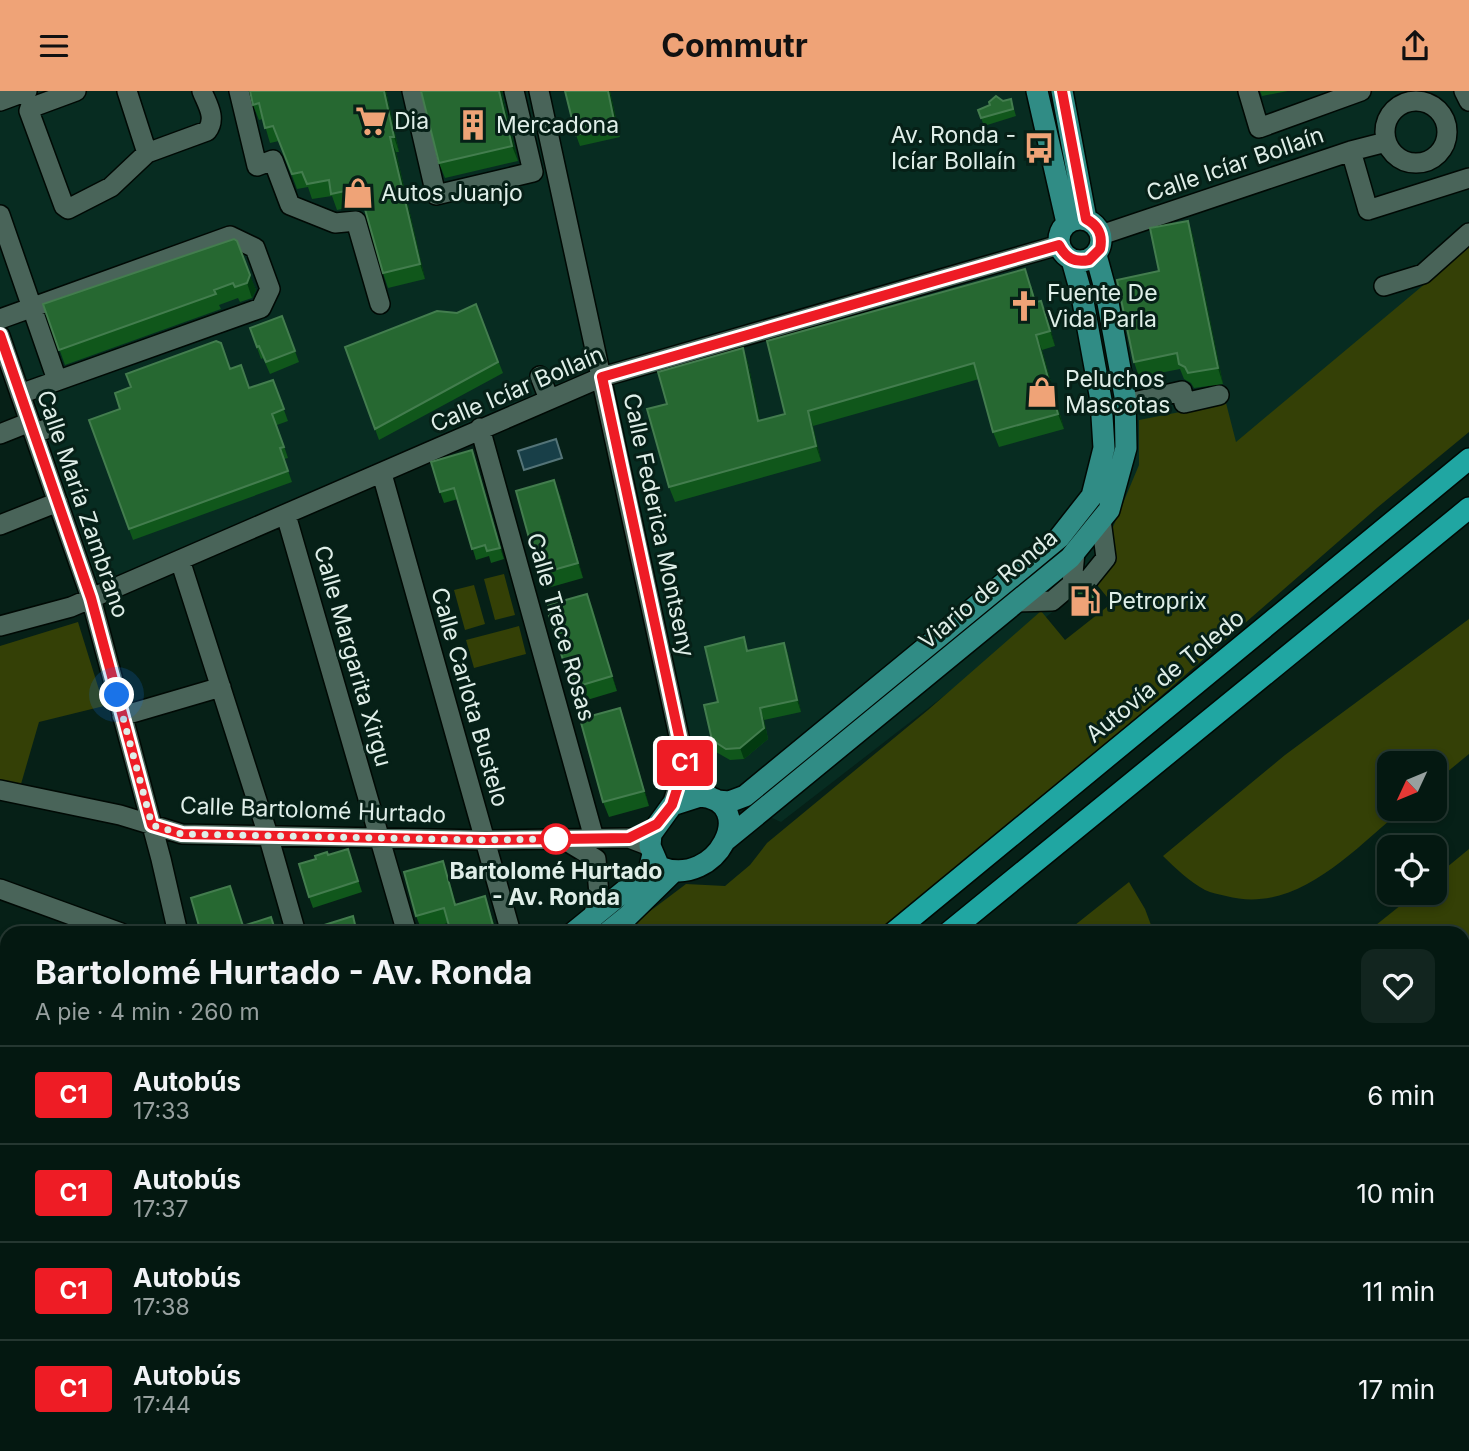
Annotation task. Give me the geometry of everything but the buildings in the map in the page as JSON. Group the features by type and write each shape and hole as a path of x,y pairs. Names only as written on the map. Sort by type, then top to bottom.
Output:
{"highway":[{"name":"Autovía de Toledo","path":"902,926 1469,459"},
{"path":"957,926 1469,508"}],"main road":[{"name":"Viario de Ronda","path":"726,840 1075,552 1109,510 1126,448 1125,404 1106,292 1037,91"},
{"name":"Viario de Ronda","path":"1062,91 1087,233"},
{"path":"1087,233 1080,261 1066,253 1059,237 1087,233"},
{"name":"Viario de Ronda","path":"714,799 729,802 745,796 1059,538 1092,496 1104,448 1102,412 1082,296 1066,253"},
{"path":"600,925 649,871 651,834 672,805 687,799 714,799 726,810 730,827 726,840 705,863 688,870 673,872 659,867 651,850"},
{"path":"600,925 628,916 673,872"}],"street":[{"path":"0,101 27,91"},
{"path":"76,91 30,108 29,111 65,208 111,187 147,153 207,131 212,125 212,118 202,91"},
{"path":"127,91 147,153"},
{"path":"239,91 257,166 273,160 290,205 335,223 356,221 380,304"},
{"path":"412,91 436,195 533,172 514,91"},
{"name":"Calle Federica Montseny","path":"539,91 685,764 700,788 714,799"},
{"path":"1248,91 1259,128 1361,91"},
{"path":"1464,91 1469,101"},
{"name":"Calle Icíar Bollaín","path":"1087,233 1386,142"},
{"path":"1351,151 1368,210 1469,178"},
{"path":"0,215 57,380"},
{"path":"1384,286 1423,274 1469,233"},
{"path":"0,319 230,236 255,248 270,289 261,308 20,394"},
{"name":"Calle Icíar Bollaín","path":"0,626 52,613 91,598 602,377 1066,253"},
{"name":"Calle María Zambrano","path":"1,340 91,598 176,926"},
{"path":"540,376 549,399"},
{"path":"1125,404 1182,391 1184,403 1219,395"},
{"path":"0,434 54,425"},
{"name":"Calle Trece Rosas","path":"481,428 594,838"},
{"name":"Calle Carlota Bustelo","path":"382,474 509,926"},
{"path":"0,525 58,502"},
{"name":"Calle Margarita Xirgu","path":"286,515 405,926"},
{"path":"1016,602 1052,601 1072,585 1090,579 1106,558 1101,520"},
{"path":"1072,585 1075,552"},
{"path":"180,560 268,835 294,926"},
{"path":"122,716 221,687"},
{"name":"Calle Federica Montseny","path":"672,805 685,764"},
{"name":"Calle Bartolomé Hurtado","path":"0,790 120,815 182,834 485,840 629,838 657,824"},
{"name":"Calle Bartolomé Hurtado","path":"629,838 651,850"},
{"path":"562,839 596,859 600,925"},
{"path":"0,888 102,926"}],"shaded area":[{"path":"0,91 1469,91 1469,298 1302,419 781,822 697,784 609,370 95,587 0,309"}],"green space":[{"path":"1469,247 1469,432 1378,507 1121,731 885,926 630,926 686,884 725,886 750,865 767,843 928,710 1041,611 1065,640 1112,603 1093,580 1111,567 1113,527 1139,465 1139,420 1226,403 1236,442"},
{"path":"504,574 515,615 495,620 484,579"},
{"path":"474,585 485,624 465,630 454,590"},
{"path":"1469,619 1469,754 1447,772 1447,751 1377,751 1377,821 1389,821 1344,860 1300,888 1277,896 1252,899 1205,890 1183,875 1163,856 1285,755"},
{"path":"78,622 104,706 39,722 21,784 0,780 0,646"},
{"path":"519,626 526,654 474,668 466,640"},
{"path":"1469,849 1469,926 1375,926 1401,905 1447,905 1447,867"},
{"path":"1129,882 1151,926 1074,926"}],"water":[{"path":"556,439 562,458 524,470 518,451"}],"bus line":[{"name":"C1","path":"0,335 91,598 152,825 182,834 485,840 629,838 657,824 672,805 685,764 602,377 1059,245 1064,254 1072,260 1089,260 1100,249 1101,235 1093,222 1086,219 1062,91"}],"place":[{"name":"Dia","path":"371,121"},
{"name":"Mercadona","path":"473,125"},
{"name":"Av. Ronda - Icíar Bollaín","path":"1039,148"},
{"name":"Autos Juanjo","path":"358,193"},
{"name":"Fuente De Vida Parla","path":"1024,306"},
{"name":"Peluchos Mascotas","path":"1042,392"},
{"name":"Petroprix","path":"1085,601"},
{"name":"Bartolomé Hurtado - Av. Ronda","path":"556,839"}],"route":[{"path":"117,695 152,825 182,834 556,839"}]}
